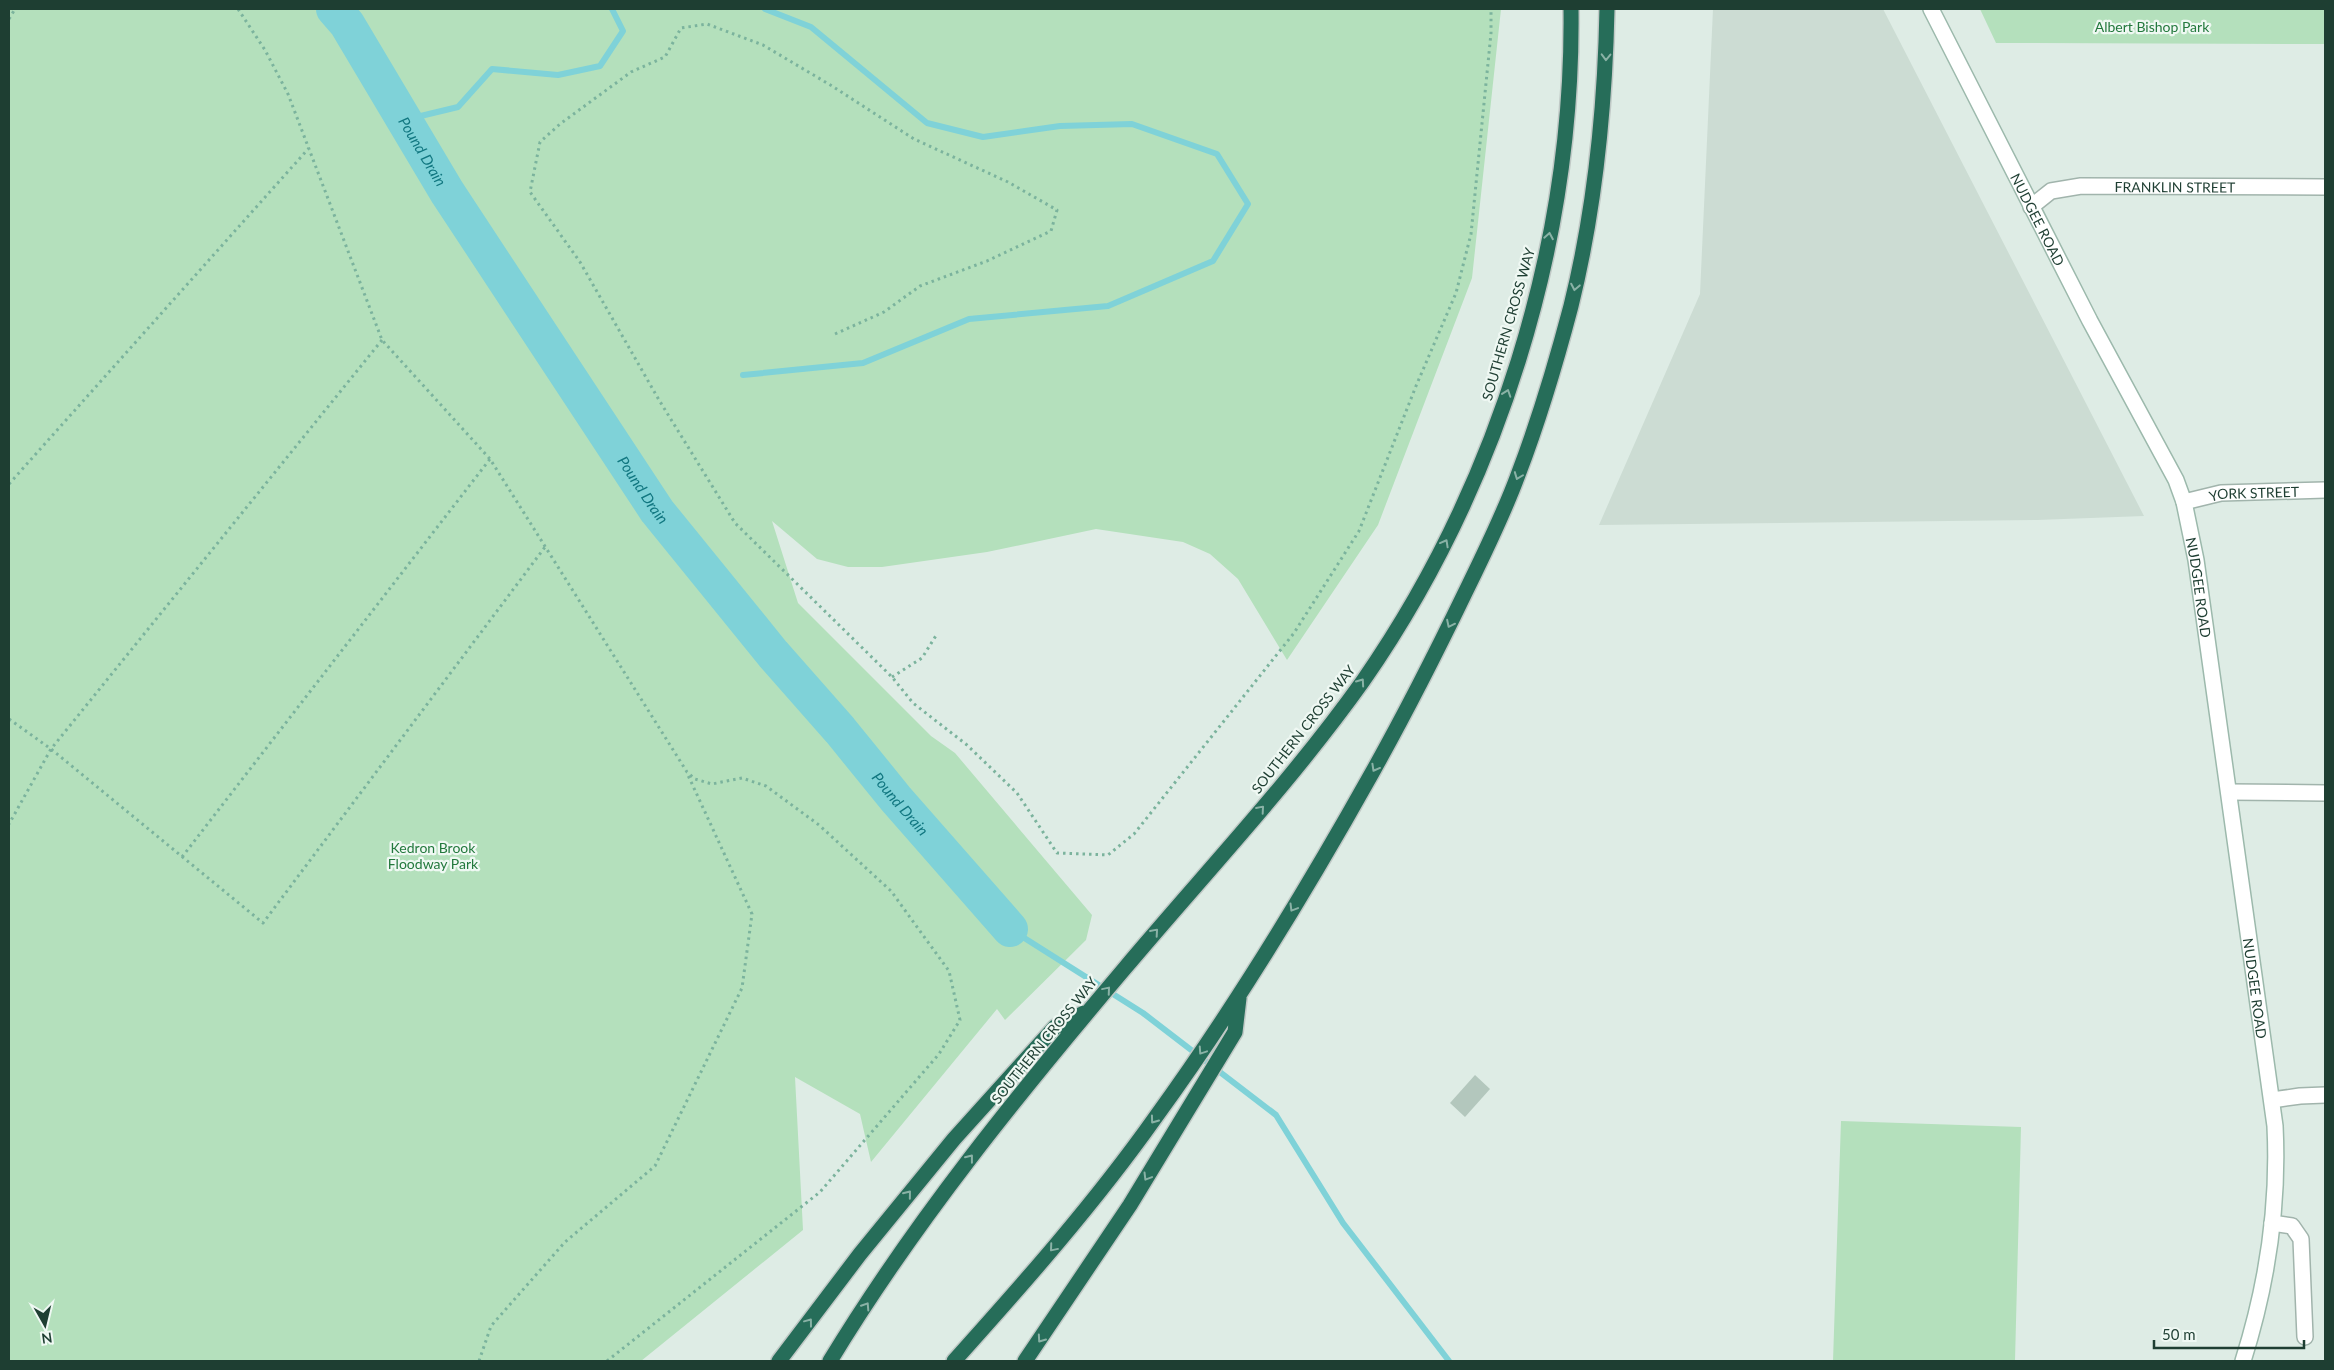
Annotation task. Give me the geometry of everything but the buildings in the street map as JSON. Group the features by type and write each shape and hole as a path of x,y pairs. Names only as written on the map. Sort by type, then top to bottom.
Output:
{"highway":[{"name":"SOUTHERN CROSS WAY","path":"830,1361 895,1262 958,1173 1068,1036 1301,763 1333,722 1395,630 1448,537 1468,495 1517,363 1544,265 1565,128 1572,38 1571,9"},
{"path":"954,1361 1021,1287 1104,1186 1182,1080 1239,994 1342,826 1417,693 1518,478 1549,384 1571,303 1590,209 1600,142 1606,71 1608,9"},
{"path":"1026,1361 1130,1205 1235,1032 1239,994"},
{"path":"779,1361 923,1176 1055,1027 1090,1010"}],"main road":[{"name":"NUDGEE ROAD","path":"1931,9 2090,321 2176,480 2184,502 2196,560 2229,792 2272,1100 2276,1154 2272,1223 2266,1269 2244,1361"},
{"name":"FRANKLIN STREET","path":"2031,207 2051,191 2081,186 2325,187"},
{"name":"YORK STREET","path":"2184,502 2221,493 2325,490"},
{"path":"2229,792 2325,793"},
{"path":"2272,1100 2300,1096 2325,1096"},
{"path":"2272,1223 2292,1226 2302,1239 2305,1337"}],"path":[{"path":"9,18 15,9"},
{"path":"238,9 277,72 309,148 382,340 490,459 687,772 752,914 742,988 654,1166 566,1242 547,1263 491,1326 479,1361"},
{"path":"835,334 884,312 920,286 987,260 1051,231 1057,210 1008,182 914,139 832,86 763,45 707,24 680,28 665,57 631,72 560,124 540,142 530,192 580,262 659,400 735,523 892,676 913,703 967,745 1017,793 1057,853 1108,855 1134,834 1294,633 1359,531 1416,386 1456,293 1471,234 1491,33 1491,9"},
{"path":"9,484 309,148"},
{"path":"9,824 51,749 382,340"},
{"path":"182,857 490,459"},
{"path":"9,719 51,749 263,923 545,547"},
{"path":"892,676 922,658 937,634"},
{"path":"607,1361 820,1192 939,1054 960,1020 949,971 891,891 862,864 819,825 766,786 742,778 712,784 695,779 687,772"}],"shaded area":[{"path":"1713,9 1883,9 2144,516 2037,520 1599,525 1700,294"}],"green space":[{"name":"Kedron Brook Floodway Park","path":"9,9 1501,9 1472,278 1378,525 1287,660 1238,579 1210,554 1183,542 1096,529 987,552 882,567 848,567 817,559 772,521 798,603 931,736 955,753 1092,915 1086,940 1005,1020 997,1009 871,1162 860,1114 795,1077 803,1230 641,1361 9,1361"},
{"name":"Albert Bishop Park","path":"1980,9 2325,9 2325,44 1996,43"},
{"path":"1841,1121 2021,1127 2015,1361 1833,1361"}],"waterway":[{"name":"Pound Drain","path":"334,9 347,24 447,192 657,511 773,654 1010,929"},
{"path":"404,120 458,107 492,69 558,75 600,66 623,31 612,9"},
{"path":"743,375 863,363 969,319 1108,306 1213,261 1248,204 1217,154 1132,124 1060,126 983,137 927,123 811,27 765,9"},
{"path":"1010,929 1143,1013 1276,1115 1343,1223 1449,1361"}]}
